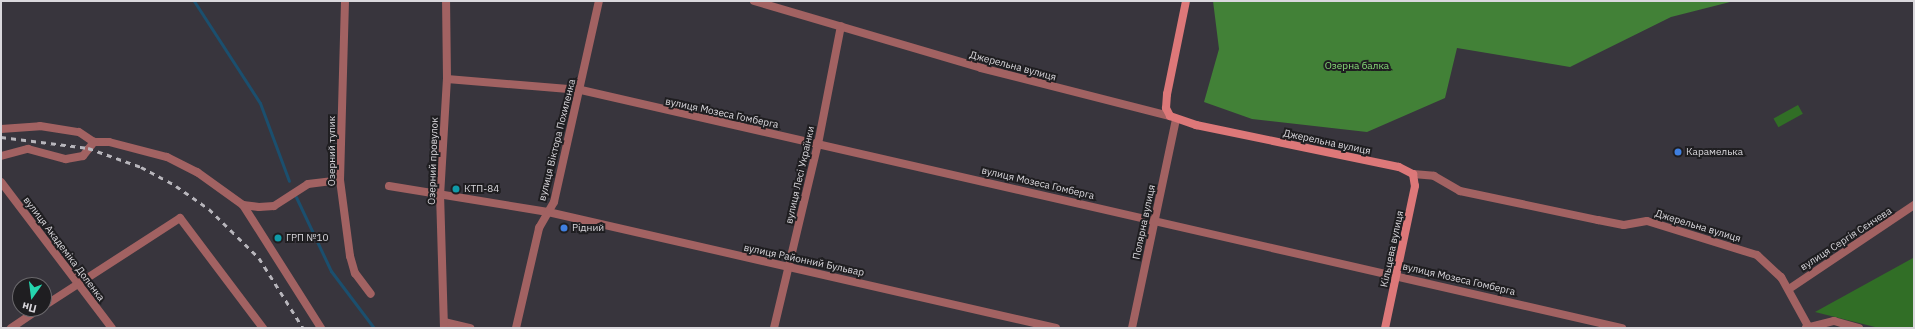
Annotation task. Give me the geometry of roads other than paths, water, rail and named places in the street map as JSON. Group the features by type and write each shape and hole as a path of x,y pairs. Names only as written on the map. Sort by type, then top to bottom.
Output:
{"main road":[{"path":"1173,118 1166,108 1167,94 1186,1"},
{"name":"Джерельна вулиця","path":"1173,118 1399,167 1413,174"},
{"name":"Кільцева вулиця","path":"1385,328 1416,186 1413,174"}],"street":[{"name":"Озерний тупик","path":"345,1 340,180 350,256 355,273 371,294"},
{"name":"Озерний провулок","path":"444,325 440,196 446,79 446,1"},
{"name":"вулиця Віктора Похиленка","path":"516,328 539,228 554,202 581,90 599,1"},
{"name":"Джерельна вулиця","path":"754,1 981,68 1173,118"},
{"name":"вулиця Лесі Українки","path":"774,328 818,144 841,26"},
{"name":"вулиця Мозеса Гомберга","path":"446,79 581,90 1155,220 1622,328"},
{"name":"Полярна вулиця","path":"1132,328 1155,220 1173,118"},
{"path":"1,129 40,126 79,132 94,142 109,142 167,157 197,172 243,205 321,328"},
{"path":"1,156 28,150 66,159 83,156 94,142"},
{"name":"Джерельна вулиця","path":"1413,174 1434,176 1460,191 1624,225 1647,220 1757,255 1788,289 1807,327 1834,322 1859,328"},
{"path":"243,205 274,206 308,184 340,180"},
{"name":"вулиця Академіка Доленка","path":"1,182 112,328"},
{"name":"вулиця Районний Бульвар","path":"389,186 440,196 548,212 788,268 887,287 1056,328"},
{"name":"вулиця Сергія Сєнчева","path":"1788,289 1914,206"},
{"path":"52,301 180,218 264,328"},
{"path":"11,328 27,317"},
{"path":"444,325 470,328"}],"waterway":[{"path":"194,1 260,103 289,181"},
{"path":"296,197 331,271 374,328"}],"railway":[{"path":"1,137 88,148 141,167 176,186 209,209 259,258 303,328"}],"place":[{"name":"Карамелька","path":"1678,152"},
{"name":"КТП-84","path":"456,189"},
{"name":"Рідний","path":"564,228"},
{"name":"ГРП №10","path":"278,238"}],"park label":[{"name":"Озерна балка","path":"1357,66"}]}
